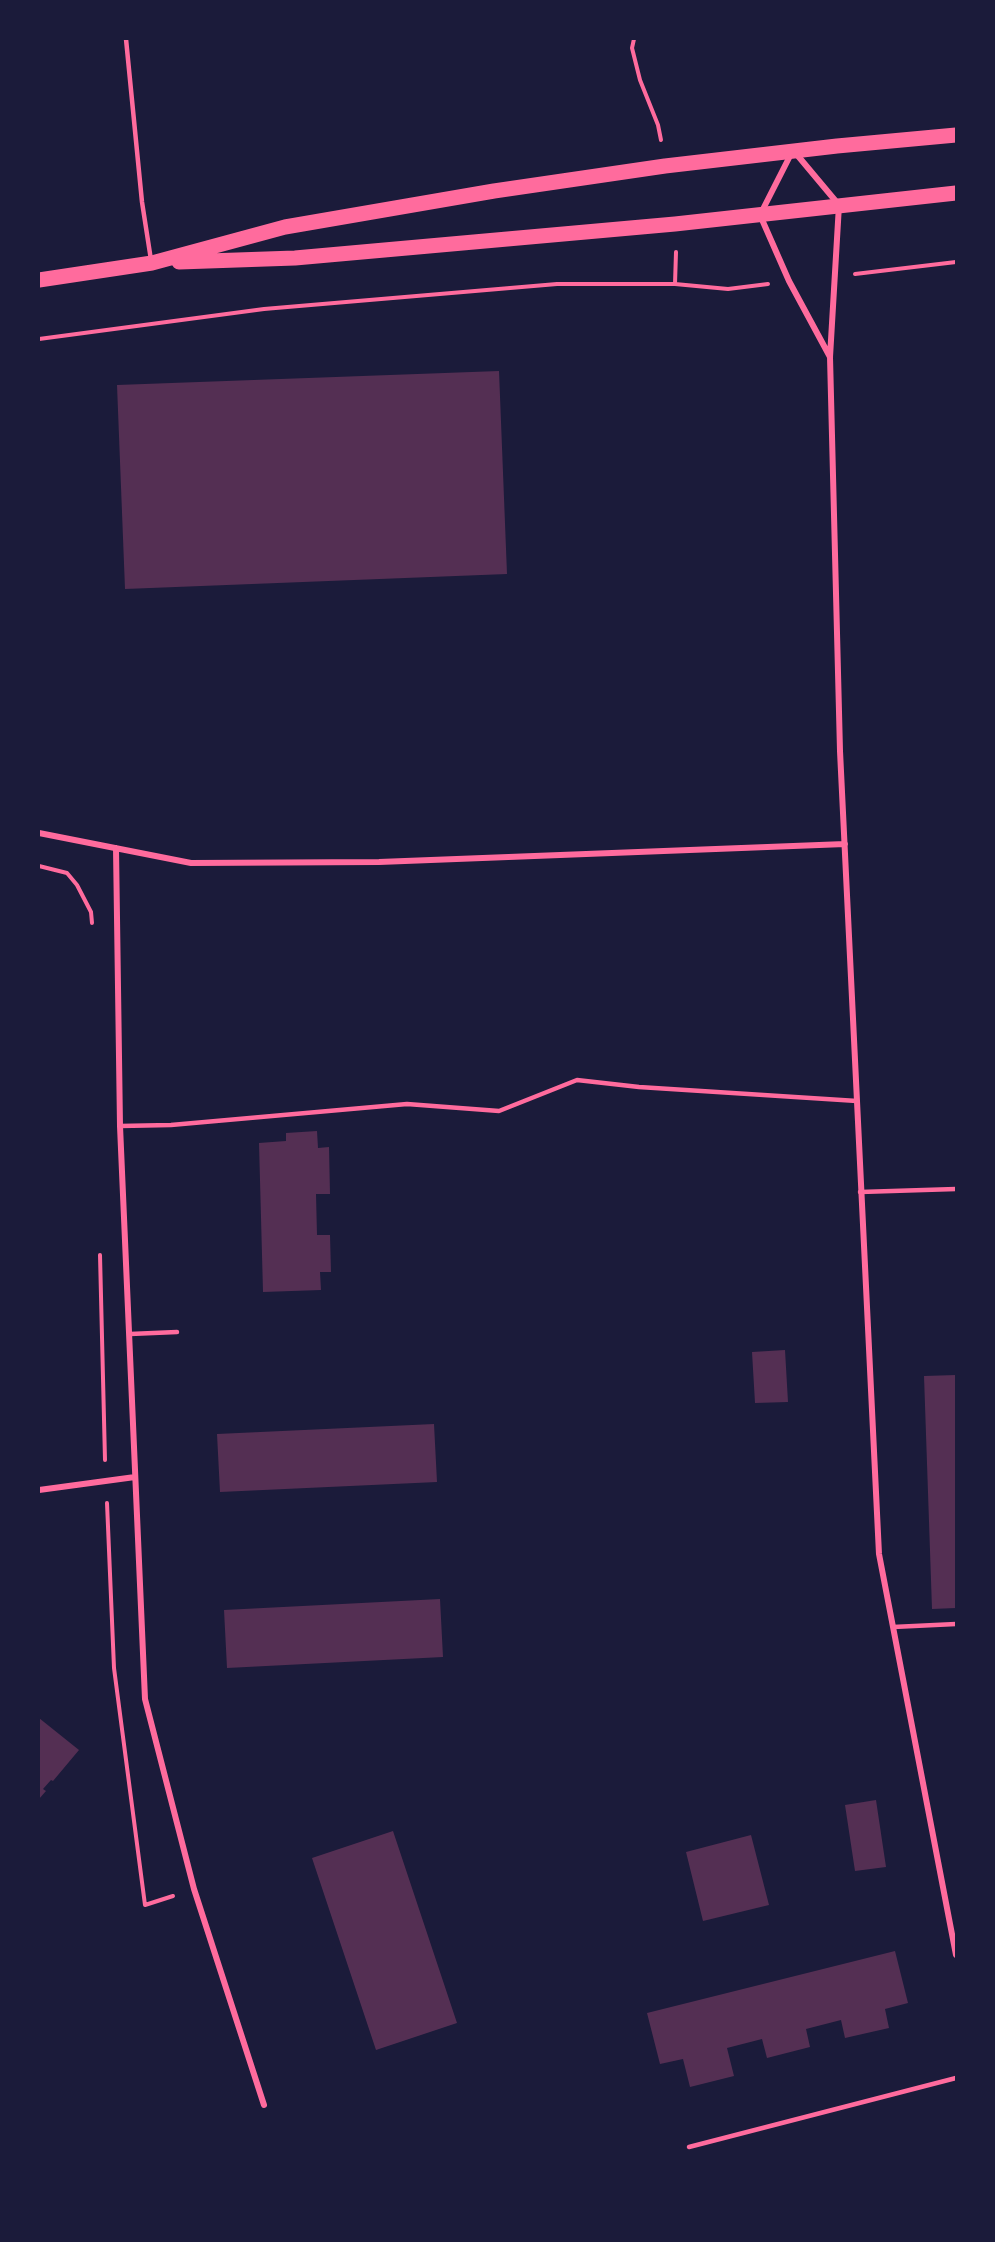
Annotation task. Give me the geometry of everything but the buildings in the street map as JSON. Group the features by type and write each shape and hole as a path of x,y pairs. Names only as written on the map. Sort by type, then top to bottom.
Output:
{"main road":[{"path":"152,263 285,226 494,191 793,150 956,135"},
{"path":"39,280 152,263 295,258 760,215 956,194"}],"street":[{"path":"830,357 789,281 760,215 793,150 839,205 837,275 830,357 845,844 879,1554 956,1954"},
{"path":"39,833 191,863 379,862 845,844"},
{"path":"116,848 120,1126 145,1699 194,1888 264,2105"},
{"path":"39,1490 135,1478"}],"lane":[{"path":"126,39 142,202 152,263"},
{"path":"120,1126 171,1125 407,1104 499,1111 577,1080 639,1087 857,1101"},
{"path":"860,1192 956,1189"},
{"path":"130,1334 177,1332"},
{"path":"892,1627 956,1624"},
{"path":"689,2147 956,2078"}],"path":[{"path":"837,275 956,262"},
{"path":"39,339 264,309 557,284 675,284 728,289 789,281"}]}
